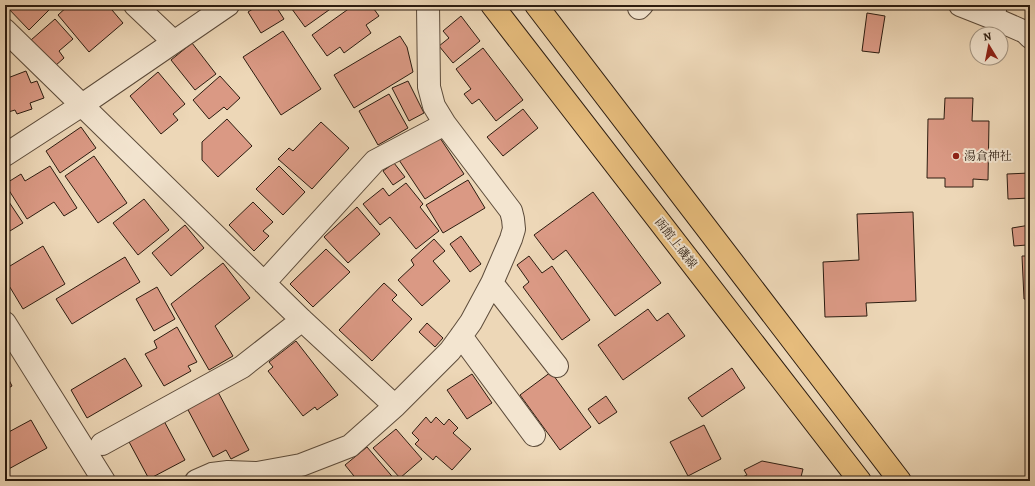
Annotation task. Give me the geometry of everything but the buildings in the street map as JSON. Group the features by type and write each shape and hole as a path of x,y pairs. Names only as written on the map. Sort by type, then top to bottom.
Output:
{"main road":[{"name":"函館上磯線","path":"492,5 860,481"},
{"path":"536,5 901,479"}],"street":[{"path":"135,5 174,42"},
{"path":"5,155 82,105 228,5"},
{"path":"196,481 212,474 228,472 257,473 301,465 318,460 350,446 395,406 450,351 471,322 492,283 511,240 514,229 514,219 511,210 445,124 434,106 428,87 428,5"},
{"path":"960,5 995,11 1030,38"},
{"path":"5,30 302,320 395,406"},
{"path":"264,283 375,161 445,124"},
{"path":"492,283 557,366"},
{"path":"102,444 242,367 302,320"},
{"path":"5,323 104,481"},
{"path":"461,336 534,435"}],"place":[{"name":"湯倉神社","path":"956,156"}]}
